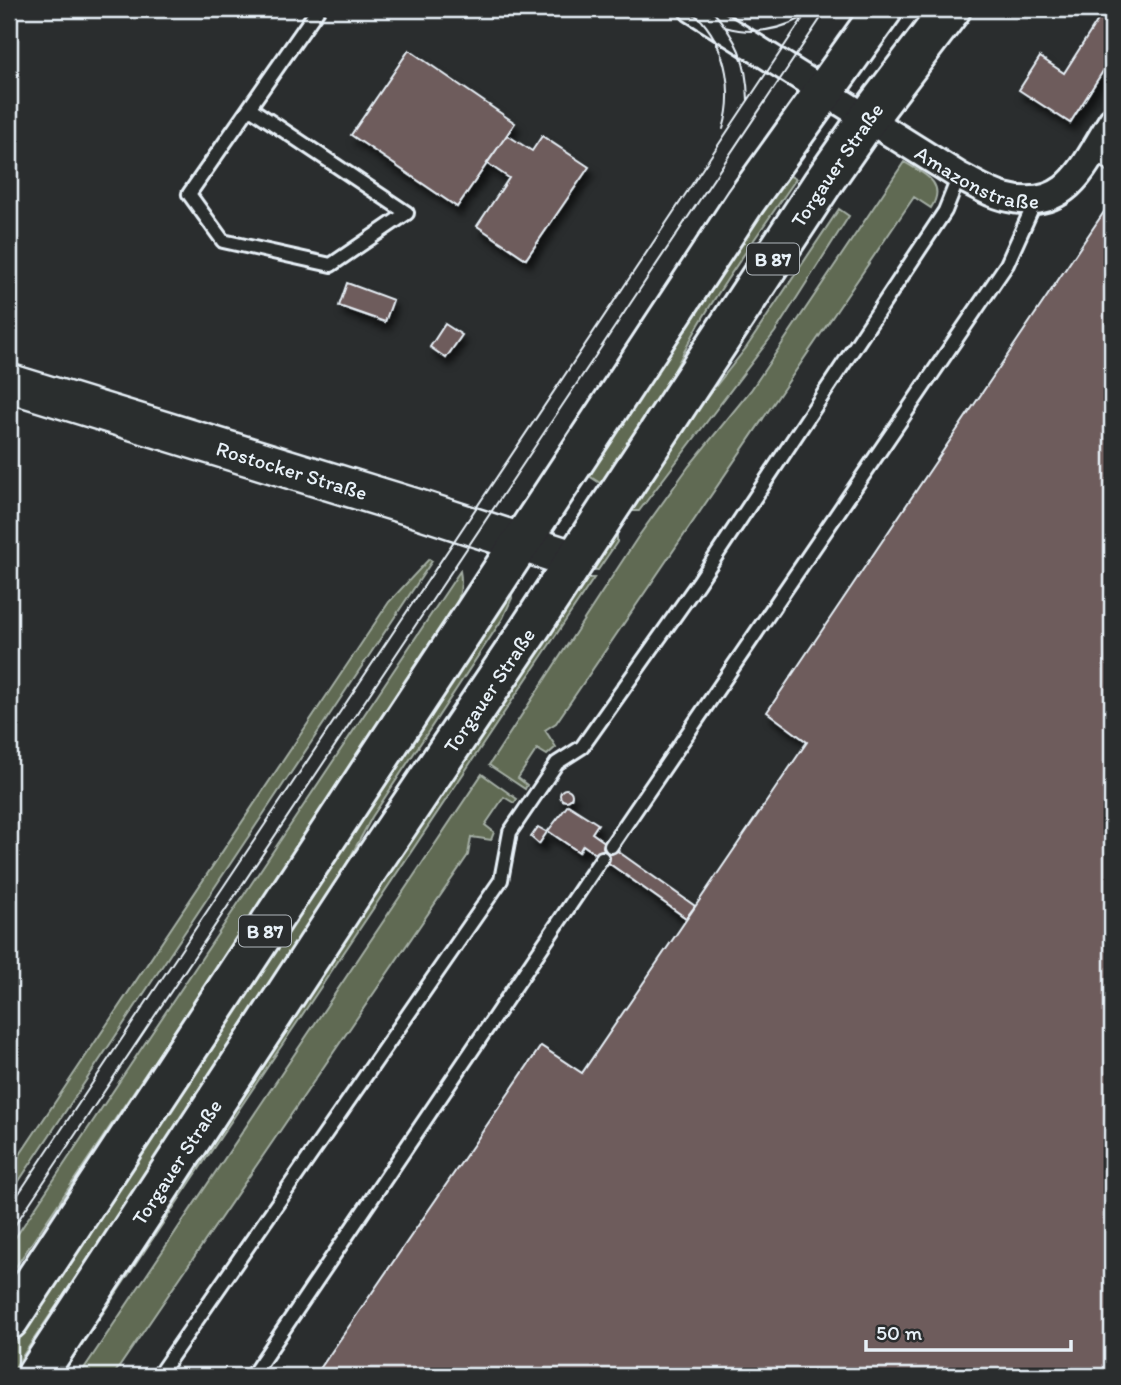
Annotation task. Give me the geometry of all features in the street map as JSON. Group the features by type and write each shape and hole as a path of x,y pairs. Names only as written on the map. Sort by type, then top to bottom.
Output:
{"main road":[{"name":"B 87","path":"9,1320 745,202 883,9"},
{"name":"Torgauer Straße","path":"36,1376 358,883 575,561 678,401 868,118 951,9"},
{"name":"Rostocker Straße","path":"9,383 520,541 575,561"}],"street":[{"name":"Amazonstraße","path":"693,9 959,176 1002,197 1035,202 1054,197 1102,158 1112,121"}],"lane":[{"path":"250,108 407,213 331,265 223,241 189,194 318,9"},
{"path":"158,1376 501,880 510,832 557,763 582,747 698,583 945,211 959,176"},
{"path":"611,846 1007,264 1035,202"},
{"path":"252,1376 602,859"}],"green space":[{"path":"904,162 931,179 935,185 935,199 931,208 914,197 556,723 545,730 556,747 547,755 537,749 518,778 527,785 525,789 489,765 638,537 689,466 751,390"},
{"path":"783,172 796,179 712,303 625,455 612,473 600,483 583,472"},
{"path":"839,209 849,216 775,332 639,511 633,511 627,506 650,469 746,348"},
{"path":"617,530 617,542 598,570 585,569"},
{"path":"429,559 432,561 9,1196 9,1171 389,602"},
{"path":"460,571 460,592 447,625 9,1277 9,1247"},
{"path":"582,574 587,578 594,578 61,1376 47,1376"},
{"path":"511,587 512,598 503,618 372,817 314,924 9,1376 9,1334"},
{"path":"482,774 517,799 514,803 504,797 485,825 494,832 491,840 471,837 468,855 113,1376 79,1376"}],"building":[{"path":"1105,9 1112,9 1112,57 1070,123 1019,90 1040,57 1064,73"},
{"path":"409,50 515,123 457,207 351,135"},
{"path":"507,135 532,151 542,136 589,167 526,259 477,226 509,178 487,163"},
{"path":"1112,200 1112,1376 315,1376 541,1046 582,1073 807,742 767,712"},
{"path":"347,283 393,300 385,322 339,306"},
{"path":"445,324 462,335 446,358 430,347"},
{"path":"561,790 571,790 571,800 561,800"},
{"path":"568,805 598,824 592,833 695,906 686,918 583,845 579,852 548,831"},
{"path":"538,827 547,832 539,844 531,837"}],"tram line":[{"path":"684,9 702,21 711,32 723,58 728,87 723,129"},
{"path":"711,9 728,30 739,51 748,100"},
{"path":"715,9 742,15 769,14 787,9"},
{"path":"9,1208 809,9"},
{"path":"9,1234 827,9"},
{"path":"725,27 745,31 764,30 802,18"}]}
